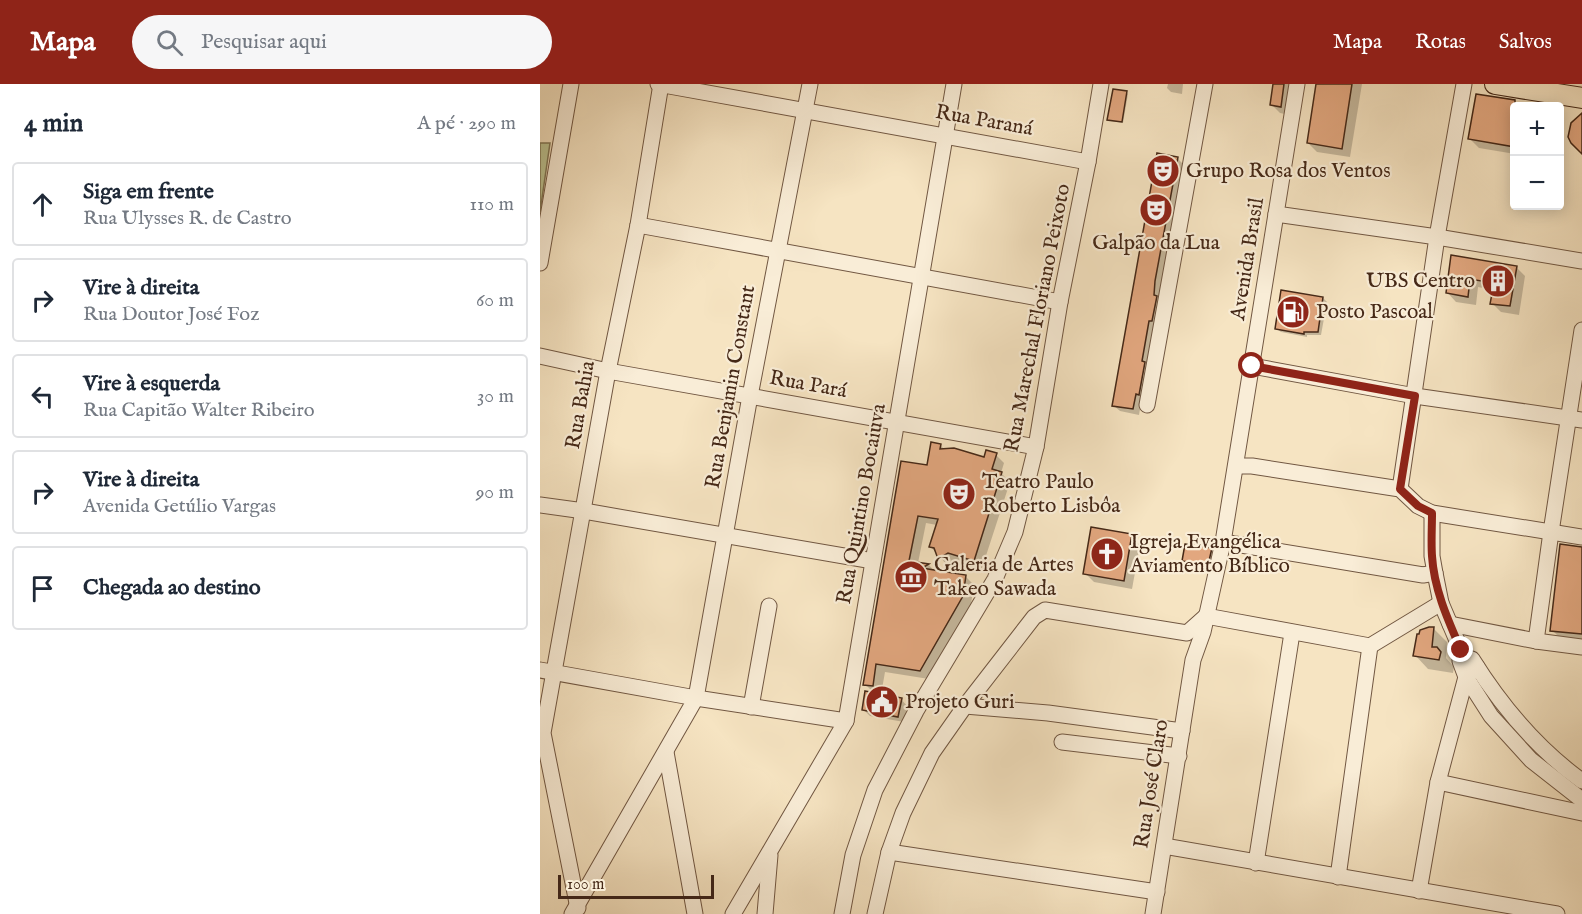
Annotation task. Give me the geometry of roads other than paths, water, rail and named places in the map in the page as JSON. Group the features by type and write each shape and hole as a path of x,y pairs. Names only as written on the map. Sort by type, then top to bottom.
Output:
{"main road":[{"path":"1495,84 1582,98"}],"street":[{"path":"540,263 571,84"},
{"name":"Rua Paraná","path":"660,84 1088,162"},
{"name":"Rua Bahia","path":"576,911 542,735 546,671 585,511 608,370 638,225 660,84"},
{"name":"Rua Benjamin Constant","path":"576,911 696,698 750,396 810,84"},
{"name":"Rua Quintino Bocaiuva","path":"766,907 770,852 846,721 954,84"},
{"name":"Rua Marechal Floriano Peixoto","path":"842,914 853,855 875,790 916,711 995,579 1015,532 1036,447 1060,302 1101,84"},
{"path":"1147,405 1205,84"},
{"name":"Avenida Brasil","path":"1206,616 1223,542 1236,466 1297,84"},
{"path":"1400,489 1437,237 1464,84"},
{"path":"1276,214 1582,261"},
{"path":"638,225 1060,302"},
{"path":"1536,641 1551,532 1575,419 1582,330"},
{"name":"Rua Pará","path":"540,356 1036,447"},
{"path":"1252,366 1415,396 1575,419"},
{"path":"1236,466 1252,466 1400,489 1418,506 1432,513 1582,537"},
{"path":"540,505 873,561"},
{"path":"1432,513 1432,556 1435,573 1441,603 1461,650 1460,661 1540,748 1582,781"},
{"path":"1223,542 1423,575 1435,573"},
{"path":"875,914 889,852 903,813 932,753 1034,616 1045,610 1186,633 1206,616 1370,646 1441,603"},
{"path":"751,706 769,606"},
{"name":"Rua José Claro","path":"1153,914 1193,660 1206,616"},
{"path":"1450,624 1579,650"},
{"name":"Rua José Claro","path":"1186,633 1193,660"},
{"path":"1256,863 1292,633"},
{"path":"1338,878 1370,646"},
{"path":"546,671 696,698 846,721"},
{"path":"1419,891 1438,782 1472,672"},
{"path":"1472,672 1491,716 1530,760 1582,800"},
{"path":"965,706 1048,713 1182,731"},
{"path":"1062,742 1179,756"},
{"path":"666,752 695,914"},
{"path":"1438,782 1582,813"},
{"path":"1164,846 1338,878 1557,914"},
{"path":"736,909 770,852"},
{"path":"889,852 1157,892"},
{"path":"736,909 751,898 766,907"}],"place":[{"name":"Grupo Rosa dos Ventos","path":"1163,171"},
{"name":"Galpão da Lua","path":"1156,210"},
{"name":"UBS Centro","path":"1498,281"},
{"name":"Posto Pascoal","path":"1293,312"},
{"name":"Teatro Paulo Roberto Lisbôa","path":"959,494"},
{"name":"Igreja Evangélica Aviamento Bíblico","path":"1107,554"},
{"name":"Galeria de Artes Takeo Sawada","path":"911,577"},
{"name":"Projeto Guri","path":"882,702"}]}
